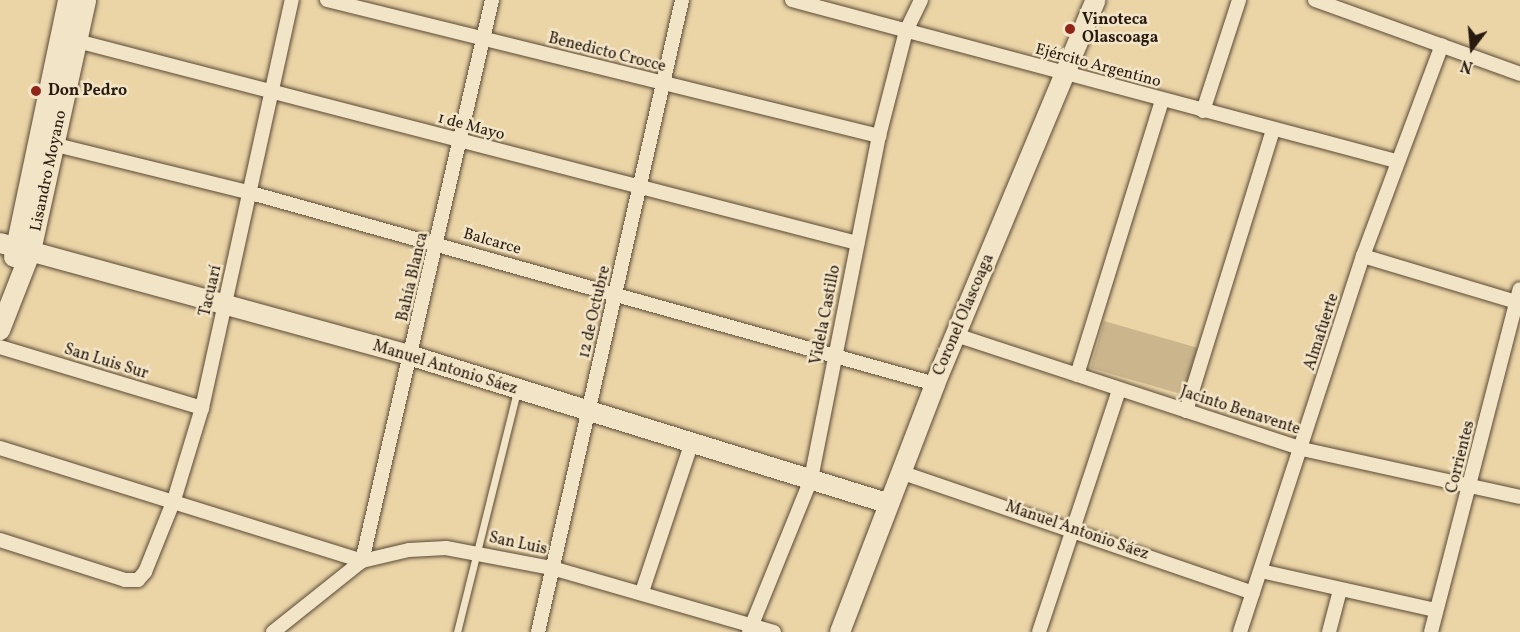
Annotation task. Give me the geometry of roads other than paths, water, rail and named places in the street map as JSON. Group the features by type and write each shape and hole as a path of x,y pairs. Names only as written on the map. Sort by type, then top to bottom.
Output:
{"street":[{"name":"Tacuarí","path":"0,540 125,580 138,580 145,572 174,500 202,408 292,0"},
{"name":"Benedicto Crocce","path":"327,0 663,85 879,136"},
{"name":"Bahía Blanca","path":"362,561 412,356 492,0"},
{"name":"12 de Octubre","path":"538,632 682,0"},
{"name":"Ejército Argentino","path":"792,0 1396,161"},
{"name":"Videla Castillo","path":"750,629 811,479 879,136 906,31 921,0"},
{"name":"Coronel Olascoaga","path":"840,632 935,384 1096,0"},
{"path":"1203,111 1239,0"},
{"path":"1315,0 1338,4 1520,74"},
{"name":"Lisandro Moyano","path":"0,330 10,305 15,247 77,41 69,1"},
{"name":"Lisandro Moyano","path":"47,143 69,1"},
{"name":"1 de Mayo","path":"77,41 638,189 857,243"},
{"name":"Almafuerte","path":"1240,632 1302,449 1363,256 1396,161 1442,45"},
{"path":"1077,375 1162,100"},
{"path":"1186,411 1273,130"},
{"name":"Balcarce","path":"47,143 251,193 437,243 935,384"},
{"name":"Manuel Antonio Sáez","path":"15,247 412,356 888,503"},
{"path":"1363,256 1519,298"},
{"name":"Corrientes","path":"1431,632 1519,298"},
{"name":"Jacinto Benavente","path":"957,335 1302,449 1470,488 1520,497"},
{"name":"San Luis Sur","path":"0,347 202,408"},
{"path":"1039,632 1071,529 1119,390"},
{"path":"642,592 692,442"},
{"path":"0,448 174,500 362,561"},
{"name":"Manuel Antonio Sáez","path":"900,472 1253,593"},
{"name":"San Luis","path":"273,632 362,561 409,550 446,548 477,552 552,568 642,592 750,629 774,632"},
{"path":"1261,571 1436,610"},
{"path":"1329,632 1340,590"}],"lane":[{"path":"457,632 518,389"}],"place":[{"name":"Vinoteca Olascoaga","path":"1070,29"},
{"name":"Don Pedro","path":"36,91"}]}
